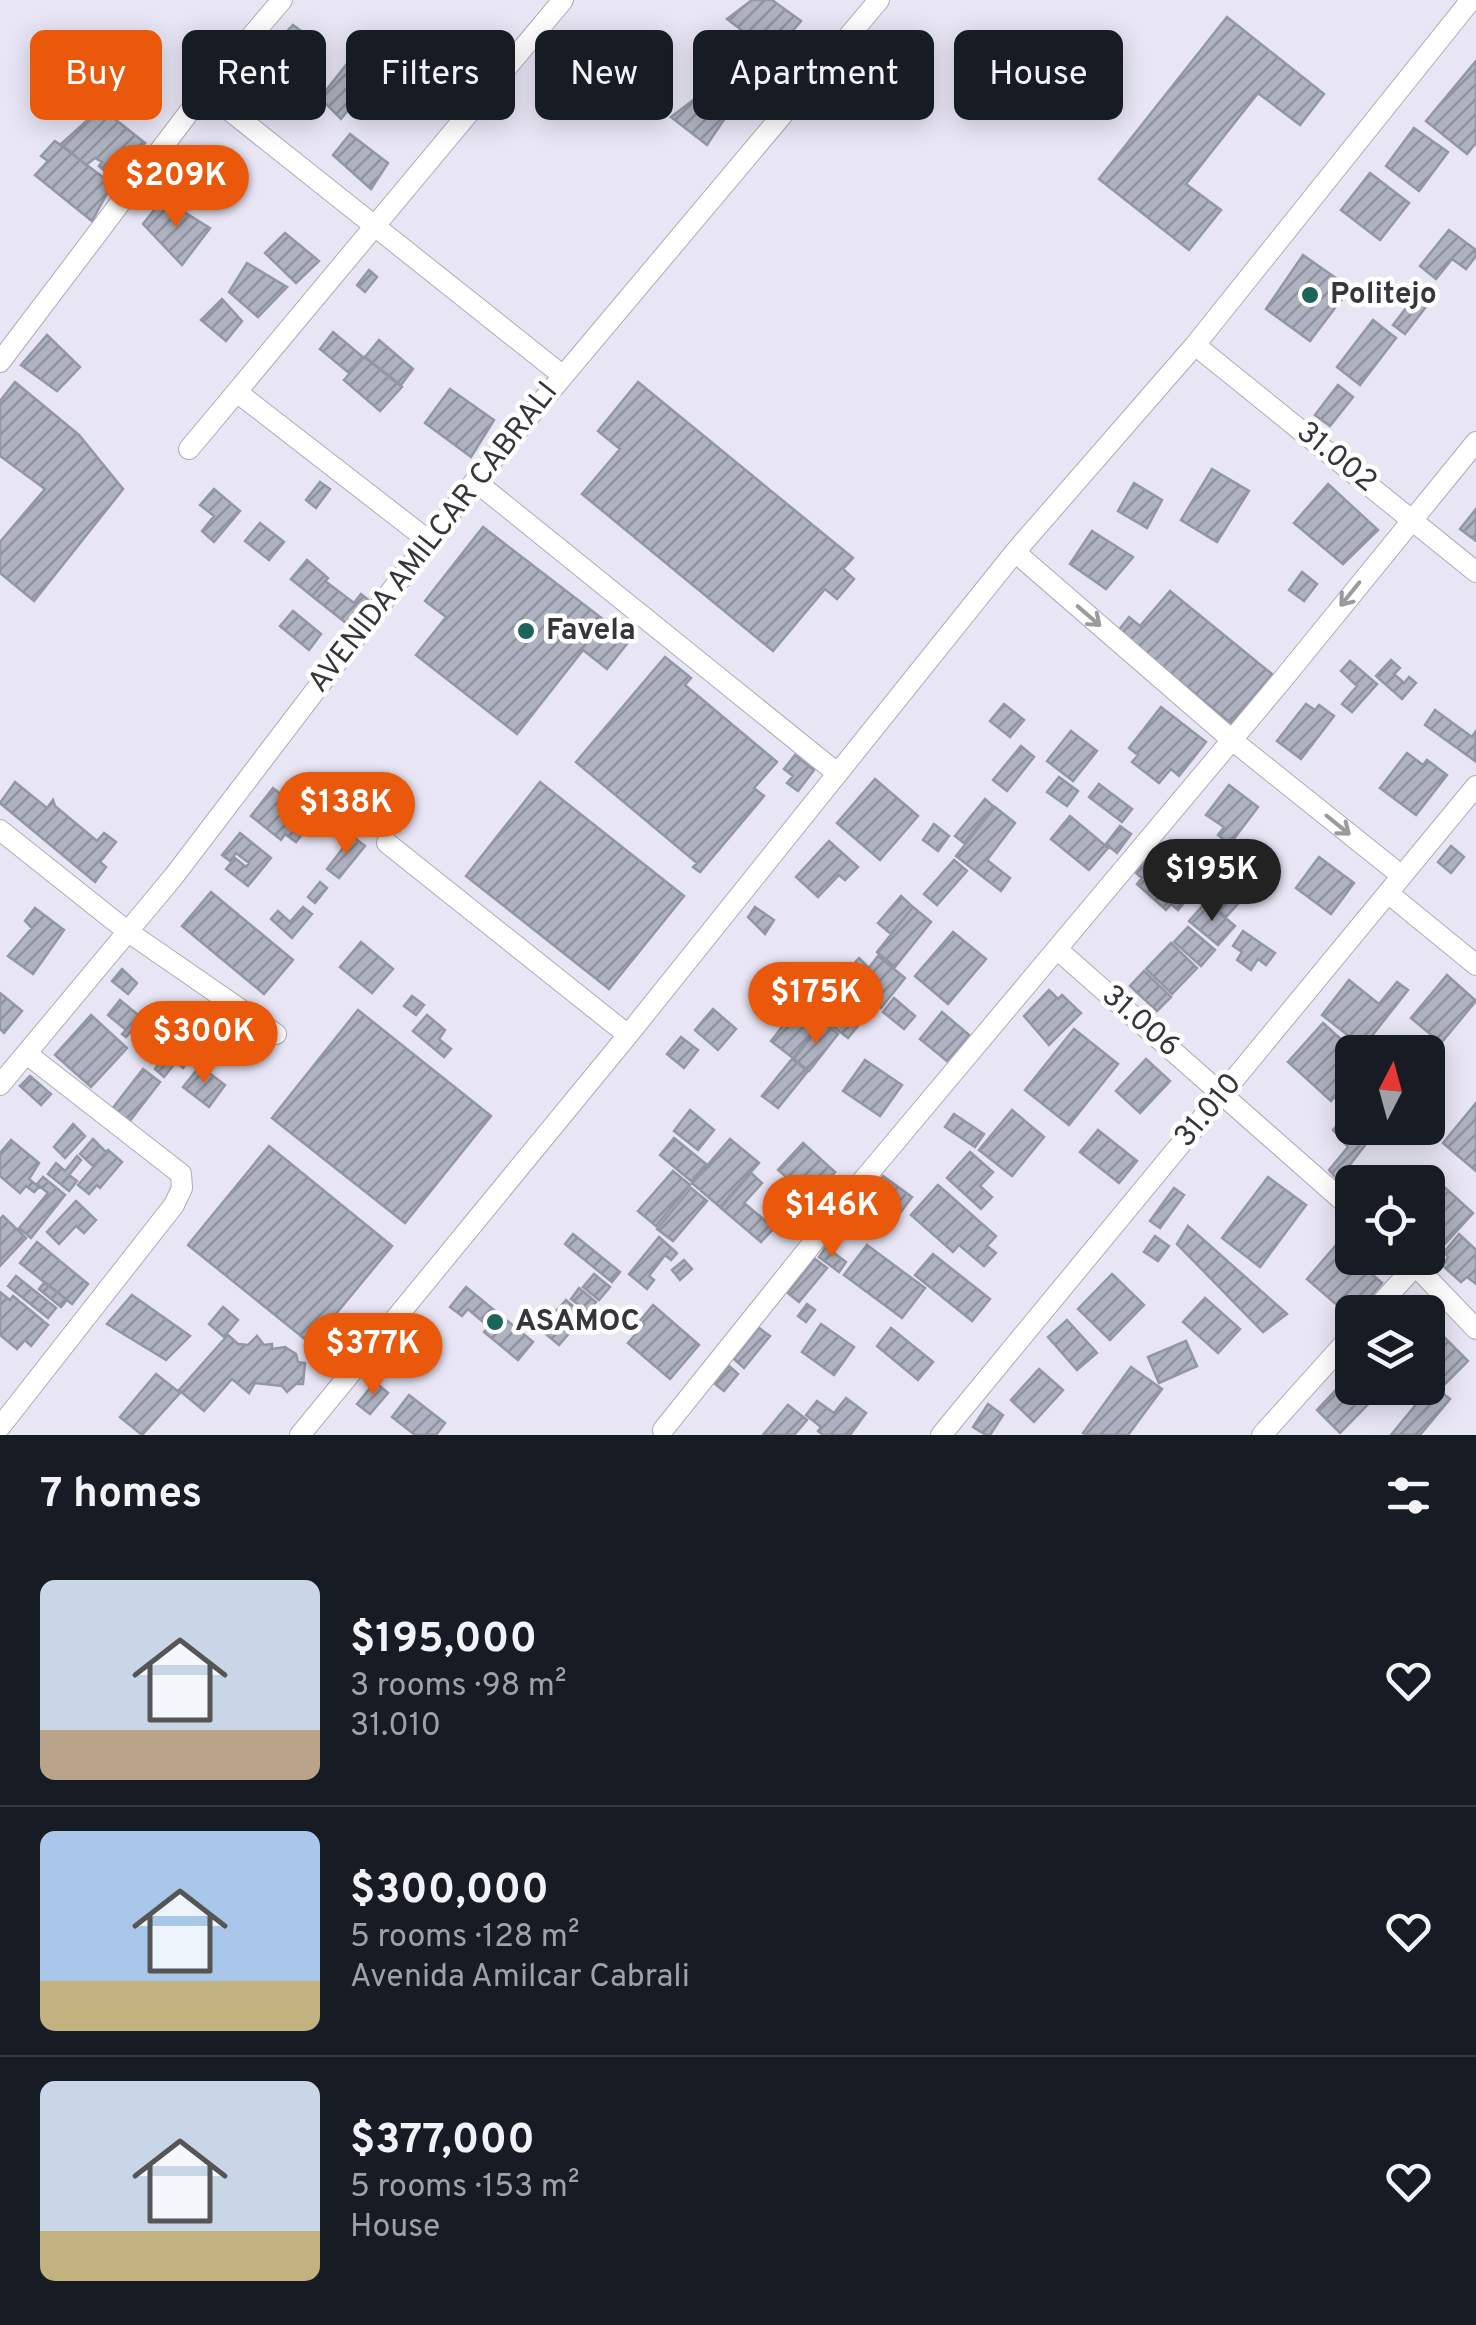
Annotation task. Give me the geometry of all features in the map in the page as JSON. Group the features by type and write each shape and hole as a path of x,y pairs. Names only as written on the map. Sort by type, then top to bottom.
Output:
{"street":[{"path":"257,30 282,0"},
{"path":"189,449 563,0"},
{"name":"AVENIDA AMILCAR CABRALI","path":"0,1085 174,876 475,481 880,0"},
{"path":"300,1435 1015,552 1195,345 1471,0"},
{"path":"0,362 183,120"},
{"path":"242,120 562,375"},
{"name":"31.002","path":"1195,345 1476,572"},
{"path":"238,393 429,542"},
{"path":"663,1430 864,1180 1476,442"},
{"path":"475,481 837,773"},
{"path":"1015,552 1232,740 1402,876"},
{"name":"31.010","path":"941,1435 1476,786"},
{"path":"0,830 127,931 276,1034"},
{"path":"387,843 628,1034"},
{"path":"1388,893 1476,964"},
{"name":"31.006","path":"1058,950 1335,1194"},
{"path":"0,1426 174,1204 182,1188 181,1174 27,1054"},
{"path":"1386,1295 1401,1275"},
{"path":"1427,1275 1473,1318"},
{"path":"1262,1435 1335,1354"}],"building":[{"path":"752,0 772,0 801,21 793,30 741,30 727,19"},
{"path":"1227,17 1324,94 1300,125 1258,93 1186,184 1221,210 1189,250 1099,179"},
{"path":"1476,61 1476,143 1467,154 1426,121"},
{"path":"346,65 346,113 341,119 326,104 326,90"},
{"path":"693,100 693,120 724,120 707,145 673,115"},
{"path":"88,120 116,120 145,143 116,180 99,166 102,162 95,158 86,165 61,144"},
{"path":"1414,128 1448,152 1419,191 1386,166"},
{"path":"350,134 388,163 371,189 333,155"},
{"path":"55,141 112,184 92,221 35,175 48,161 41,156"},
{"path":"1370,173 1409,203 1380,240 1341,210"},
{"path":"163,199 210,228 182,265 143,224"},
{"path":"1449,230 1476,250 1476,256 1466,269 1452,259 1436,279 1420,266"},
{"path":"285,233 319,261 296,283 265,253"},
{"path":"1303,255 1350,288 1310,341 1266,309"},
{"path":"247,263 287,287 258,317 229,292"},
{"path":"369,270 377,277 365,292 357,285"},
{"path":"1423,286 1435,295 1405,334 1393,325"},
{"path":"222,299 242,321 226,341 201,320"},
{"path":"1373,320 1396,338 1360,385 1337,367"},
{"path":"333,332 363,357 348,372 320,349"},
{"path":"47,335 80,367 57,391 21,365"},
{"path":"379,340 413,369 401,385 365,357"},
{"path":"364,357 402,387 380,411 344,380"},
{"path":"15,382 79,435 123,489 34,601 0,573 0,542 45,489 0,456 0,401"},
{"path":"638,382 853,558 843,569 854,579 837,599 825,589 773,651 582,494 620,449 598,431"},
{"path":"1338,385 1353,397 1330,426 1315,415"},
{"path":"450,389 494,420 471,457 425,423"},
{"path":"1212,469 1249,491 1217,542 1181,520"},
{"path":"320,482 330,489 316,508 306,500"},
{"path":"1134,483 1162,500 1147,528 1118,511"},
{"path":"1328,484 1378,530 1343,564 1294,523"},
{"path":"214,489 240,511 214,542 202,531 214,516 200,505"},
{"path":"1476,509 1476,541 1460,529"},
{"path":"260,523 284,542 269,560 245,541"},
{"name":"Favela","path":"483,527 630,640 607,669 583,650 517,734 416,655 446,617 425,601"},
{"path":"1092,531 1133,557 1106,589 1070,564"},
{"path":"307,560 328,578 312,596 291,579"},
{"path":"1302,572 1317,584 1304,601 1289,590"},
{"path":"325,581 354,603 361,594 371,602 351,627 312,596"},
{"path":"1170,591 1272,674 1231,723 1118,631 1129,617 1140,626"},
{"path":"293,611 321,634 309,650 280,626"},
{"path":"665,657 691,678 685,685 777,762 754,788 764,796 700,872 693,867 697,863 576,762"},
{"path":"1391,660 1400,668 1394,674 1404,683 1409,677 1416,683 1402,699 1376,676"},
{"path":"1350,661 1377,684 1352,712 1342,704 1357,686 1341,671"},
{"path":"1004,704 1024,720 1010,737 990,721"},
{"path":"1306,704 1315,710 1319,705 1334,716 1301,759 1277,741"},
{"path":"1161,707 1206,742 1179,776 1171,769 1159,783 1132,762 1138,755 1129,748"},
{"path":"1435,710 1472,737 1476,731 1475,761 1425,725"},
{"path":"1071,731 1097,751 1073,781 1047,761"},
{"path":"1021,746 1034,757 1007,791 993,780"},
{"path":"1407,753 1423,765 1427,760 1447,775 1416,815 1380,788"},
{"path":"795,755 814,770 798,791 787,783 793,776 784,769"},
{"path":"1059,777 1078,791 1067,806 1047,792"},
{"path":"875,779 918,816 880,860 837,823"},
{"path":"15,782 47,808 53,800 55,806 97,841 104,833 116,842 100,862 106,867 95,882 0,803"},
{"path":"540,782 684,896 609,989 466,876"},
{"path":"1099,784 1132,809 1122,822 1089,797"},
{"path":"1229,785 1258,807 1230,844 1218,835 1224,827 1206,815"},
{"path":"273,788 313,820 296,842 285,834 281,840 251,816"},
{"path":"346,790 373,814 358,832 330,808"},
{"path":"985,799 994,807 964,843 955,836"},
{"path":"995,807 1015,823 987,860 1010,878 1001,891 956,856"},
{"path":"1070,816 1108,848 1089,870 1051,839"},
{"path":"934,824 949,836 938,851 923,840"},
{"path":"1120,826 1131,834 1117,853 1106,844"},
{"path":"240,833 271,858 248,886 226,869 235,858 246,867 249,863 236,853 230,861 222,855"},
{"path":"352,836 365,846 339,878 327,869"},
{"path":"829,841 858,867 845,880 839,875 818,897 796,877"},
{"path":"1451,846 1464,857 1451,873 1438,862"},
{"path":"1150,853 1194,891 1178,910 1171,904 1166,910 1137,884 1142,878 1135,872"},
{"path":"1319,857 1354,883 1331,914 1296,888"},
{"path":"954,860 967,871 937,905 924,894"},
{"path":"320,882 327,888 315,903 308,897"},
{"path":"1230,884 1245,896 1226,917 1211,904"},
{"path":"211,892 293,960 264,994 182,926"},
{"path":"901,896 913,907 891,934 878,923"},
{"path":"1206,902 1235,926 1218,945 1189,921"},
{"path":"303,907 312,914 292,938 271,919 278,911 290,922"},
{"path":"755,907 774,920 765,934 748,917"},
{"path":"913,907 931,922 895,967 877,952"},
{"path":"35,908 64,930 33,974 8,956 32,928 25,921"},
{"path":"1188,927 1215,950 1201,966 1174,942"},
{"path":"1243,931 1275,953 1266,965 1258,959 1251,970 1237,960 1242,952 1233,946"},
{"path":"953,932 986,959 948,1004 915,976"},
{"path":"361,942 393,969 372,993 340,967"},
{"path":"1171,943 1197,968 1172,994 1146,969"},
{"path":"878,956 905,978 881,1008 854,987"},
{"path":"859,958 867,966 851,984 843,976"},
{"path":"122,969 137,983 128,994 112,981"},
{"path":"1144,971 1171,997 1157,1011 1130,986"},
{"path":"1447,975 1476,1001 1445,1038 1445,1035 1431,1035 1411,1018"},
{"path":"1349,980 1379,1004 1397,982 1408,990 1372,1035 1348,1035 1322,1015"},
{"path":"1049,990 1058,999 1062,995 1081,1013 1049,1045 1024,1016"},
{"path":"0,993 22,1011 4,1033 0,1029"},
{"path":"849,993 870,1011 848,1038 826,1021"},
{"path":"412,996 424,1005 416,1015 404,1006"},
{"path":"894,998 915,1016 904,1029 883,1012"},
{"path":"120,1000 159,1032 148,1045 131,1031 126,1037 122,1034 126,1030 108,1015"},
{"path":"800,1004 822,1021 793,1058 771,1041"},
{"path":"713,1009 736,1029 718,1050 695,1030"},
{"path":"358,1010 491,1116 405,1223 272,1118"},
{"path":"942,1012 969,1035 947,1061 920,1039"},
{"path":"91,1015 127,1048 91,1087 55,1055"},
{"path":"427,1015 445,1030 439,1039 451,1049 444,1057 413,1031"},
{"path":"823,1022 838,1034 809,1071 794,1059"},
{"path":"1323,1023 1336,1035 1335,1096 1331,1101 1288,1062"},
{"path":"1074,1029 1118,1064 1069,1125 1025,1090"},
{"path":"166,1036 186,1052 183,1056 189,1060 183,1068 176,1062 164,1077 155,1069 167,1053 158,1046"},
{"path":"681,1037 698,1050 684,1068 667,1054"},
{"path":"792,1059 808,1071 778,1108 762,1096"},
{"path":"1146,1059 1170,1081 1140,1113 1116,1091"},
{"path":"865,1060 902,1085 880,1116 843,1091"},
{"path":"200,1066 225,1085 209,1107 183,1087"},
{"path":"143,1069 160,1082 129,1122 112,1109"},
{"path":"30,1076 51,1094 41,1105 20,1086"},
{"path":"1476,1103 1476,1171 1445,1141"},
{"path":"690,1110 714,1130 698,1150 674,1131"},
{"path":"1012,1110 1044,1137 1012,1176 979,1150"},
{"path":"954,1114 984,1134 975,1147 945,1127"},
{"path":"73,1124 85,1136 65,1158 54,1147"},
{"path":"1098,1130 1137,1161 1119,1183 1080,1152"},
{"path":"674,1138 706,1164 691,1181 660,1155"},
{"path":"93,1139 106,1152 93,1166 80,1154"},
{"path":"730,1139 759,1163 720,1207 692,1183"},
{"path":"11,1140 39,1163 29,1179 39,1187 34,1192 26,1186 20,1193 0,1176 0,1153"},
{"path":"803,1143 835,1172 811,1198 778,1170"},
{"path":"1365,1145 1350,1165 1335,1165 1335,1177 1329,1170 1348,1147"},
{"path":"269,1146 392,1246 311,1344 188,1245"},
{"path":"108,1150 122,1162 100,1188 97,1185 89,1194 78,1185"},
{"path":"970,1152 993,1172 980,1186 992,1197 981,1209 947,1178"},
{"path":"77,1156 81,1160 69,1175 77,1181 69,1191 48,1174 56,1163 65,1171"},
{"path":"673,1171 690,1185 656,1226 638,1211"},
{"path":"751,1173 762,1183 744,1203 774,1228 761,1242 721,1208"},
{"path":"883,1176 912,1197 900,1213 871,1192"},
{"path":"43,1177 65,1195 31,1238 19,1228 48,1193 37,1184"},
{"path":"1268,1177 1306,1205 1260,1267 1222,1238"},
{"path":"938,1185 996,1236 987,1246 996,1253 984,1266 959,1245 953,1252 911,1215"},
{"path":"691,1188 707,1201 673,1241 657,1229"},
{"path":"1174,1188 1184,1195 1160,1228 1150,1221"},
{"path":"1445,1188 1473,1213 1445,1244"},
{"path":"870,1192 899,1214 887,1230 858,1208"},
{"path":"76,1201 96,1220 84,1233 76,1226 59,1244 47,1232"},
{"path":"3,1216 26,1238 0,1266 0,1219"},
{"path":"1188,1226 1287,1314 1263,1332 1177,1244"},
{"path":"573,1234 620,1272 612,1282 565,1244"},
{"path":"1459,1234 1476,1250 1476,1284 1467,1277 1461,1282 1445,1268 1445,1251"},
{"path":"1155,1236 1169,1246 1158,1261 1144,1252"},
{"path":"659,1237 677,1253 671,1260 665,1255 649,1276 654,1280 647,1289 629,1274"},
{"path":"37,1242 88,1284 72,1304 20,1263"},
{"path":"867,1245 925,1288 902,1318 844,1275"},
{"path":"1335,1246 1335,1275 1373,1275 1382,1283 1372,1295 1335,1295 1335,1303 1307,1279"},
{"path":"826,1247 846,1262 839,1272 819,1257"},
{"path":"933,1254 990,1299 972,1321 915,1275"},
{"path":"815,1259 827,1268 799,1302 788,1293"},
{"path":"684,1260 692,1269 680,1280 672,1270"},
{"path":"594,1274 610,1287 599,1300 583,1287"},
{"path":"1112,1274 1144,1305 1110,1340 1078,1309"},
{"path":"16,1276 56,1308 48,1318 8,1286"},
{"path":"45,1282 67,1300 61,1307 39,1289"},
{"name":"ASAMOC","path":"466,1287 533,1342 518,1360 484,1332 489,1327 468,1309 462,1316 450,1307"},
{"path":"579,1288 596,1302 588,1312 571,1299"},
{"path":"0,1292 10,1300 13,1296 48,1325 31,1346 25,1340 17,1349 0,1335"},
{"path":"132,1295 190,1336 166,1360 107,1324"},
{"path":"1205,1298 1240,1329 1218,1353 1183,1322"},
{"path":"566,1300 584,1316 559,1345 540,1329"},
{"path":"807,1304 815,1310 806,1322 798,1316"},
{"path":"653,1305 699,1345 670,1379 628,1343"},
{"path":"223,1307 238,1320 224,1337 209,1324"},
{"path":"1067,1320 1097,1353 1077,1370 1048,1337"},
{"path":"821,1324 854,1347 834,1375 802,1352"},
{"path":"759,1328 770,1336 744,1368 734,1359"},
{"path":"891,1328 933,1362 918,1380 877,1346"},
{"path":"228,1335 238,1344 248,1345 257,1336 264,1345 272,1344 272,1349 285,1347 296,1354 298,1362 305,1363 303,1384 296,1384 287,1392 282,1386 255,1383 249,1393 232,1379 204,1411 179,1390"},
{"path":"1445,1338 1468,1361 1445,1384"},
{"path":"1186,1341 1197,1366 1159,1383 1148,1357"},
{"path":"729,1366 738,1374 724,1391 714,1383"},
{"path":"1131,1367 1162,1389 1128,1435 1083,1433"},
{"path":"1039,1369 1063,1390 1034,1422 1011,1400"},
{"path":"156,1374 180,1393 142,1435 120,1417"},
{"path":"375,1382 388,1393 370,1414 357,1404"},
{"path":"1335,1391 1335,1405 1367,1405 1340,1433 1317,1410"},
{"path":"409,1395 445,1423 436,1435 415,1435 392,1417"},
{"path":"846,1398 866,1413 850,1435 823,1435 818,1431 821,1427 806,1415 817,1401 834,1413"},
{"path":"988,1404 1003,1415 990,1435 986,1435 973,1427"},
{"path":"788,1405 807,1420 794,1435 763,1435"},
{"path":"1416,1405 1445,1405 1420,1435 1391,1435"}],"place":[{"name":"Politejo","path":"1310,295"},
{"name":"Favela","path":"526,631"},
{"name":"ASAMOC","path":"495,1322"}]}
